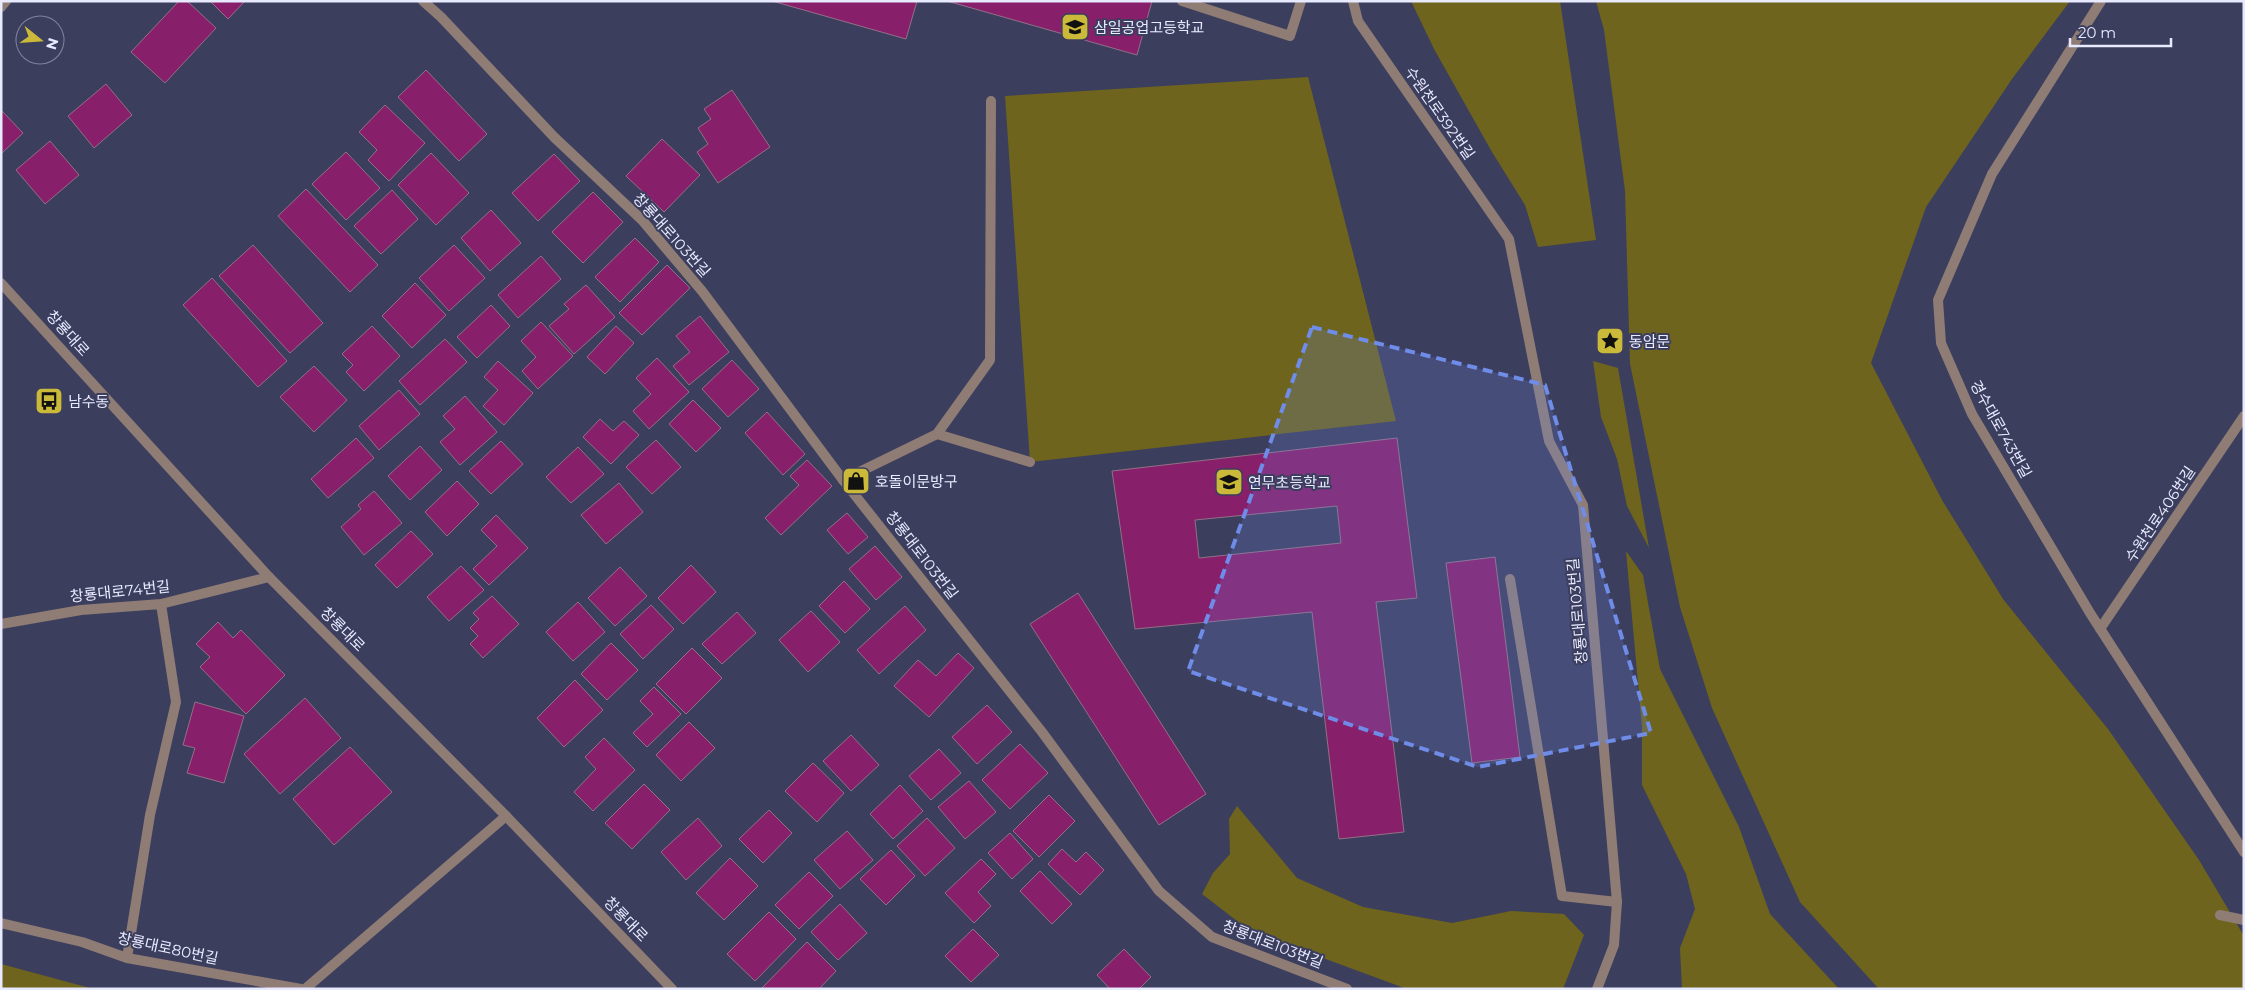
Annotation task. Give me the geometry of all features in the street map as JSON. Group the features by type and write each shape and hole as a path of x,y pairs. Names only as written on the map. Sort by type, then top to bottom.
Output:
{"street":[{"path":"1,7 6,1"},
{"name":"창룡대로103번길","path":"423,1 441,17 554,137 642,220 707,298 843,480 1042,732 1159,891 1212,937 1347,989"},
{"path":"1182,1 1290,36 1302,1"},
{"name":"수원천로392번길","path":"1353,1 1358,22 1509,239"},
{"name":"경수대로743번길","path":"2101,1 1992,174 1938,300 1941,344 1972,414 2100,629 2244,852"},
{"path":"843,480 937,434 990,360 991,101"},
{"name":"창룡대로103번길","path":"1509,239 1549,441 1583,505 1617,902 1614,945 1597,989"},
{"name":"창룡대로","path":"1,283 269,577 506,816 672,989"},
{"name":"수원천로406번길","path":"2100,629 2244,416"},
{"path":"937,434 1030,462"},
{"name":"창룡대로74번길","path":"1,624 81,610 161,604 269,577"},
{"path":"1510,580 1562,896 1617,902"},
{"path":"127,958 150,815 176,702 161,604"},
{"path":"305,989 506,816"},
{"path":"2220,915 2244,920"},
{"name":"창룡대로80번길","path":"1,923 82,942 127,958 300,989"}],"highlighted area":[{"path":"1312,327 1545,385 1651,733 1478,767 1188,671"}],"shaded area":[{"path":"1411,1 1560,1 1596,240 1538,247 1525,205 1492,152 1434,49"},
{"path":"1596,1 2070,1 2012,79 1926,207 1871,363 1942,500 2003,599 2108,729 2199,860 2244,936 2244,989 1879,989 1800,902 1712,708 1680,607 1630,364 1625,191 1604,30"},
{"path":"1308,77 1396,421 1030,462 1005,96"},
{"path":"1593,361 1618,368 1649,548 1627,506 1617,459 1601,417"},
{"path":"1626,551 1643,575 1660,669 1739,827 1770,914 1839,989 1682,989 1680,948 1695,909 1686,874 1642,785 1642,727"},
{"path":"1237,806 1297,878 1363,907 1452,923 1511,911 1564,914 1584,935 1563,989 1407,989 1250,931 1202,894 1213,873 1230,854 1229,819"},
{"path":"1,964 90,988 92,989 1,989"}],"building":[{"path":"179,1 187,1 216,28 165,83 131,52"},
{"path":"210,1 245,1 228,19"},
{"path":"772,1 917,1 906,39"},
{"path":"947,1 1152,1 1137,55"},
{"path":"426,70 487,134 459,161 398,97"},
{"path":"106,84 132,115 94,148 68,116"},
{"path":"732,90 770,147 718,183 697,152 708,144 698,128 711,119 704,109"},
{"path":"385,105 425,143 389,181 368,160 377,150 359,132"},
{"path":"1,110 23,133 1,154"},
{"path":"662,139 700,175 664,212 626,176"},
{"path":"50,141 79,175 45,204 16,170"},
{"path":"346,152 380,188 346,220 312,184"},
{"path":"431,153 469,193 436,225 398,185"},
{"path":"554,154 580,181 538,221 512,193"},
{"path":"306,189 378,265 350,292 278,216"},
{"path":"392,190 418,219 381,254 354,226"},
{"path":"593,192 623,222 583,263 552,232"},
{"path":"491,210 521,243 490,271 461,238"},
{"path":"635,238 659,262 620,302 595,277"},
{"path":"253,245 323,323 290,353 219,276"},
{"path":"454,245 485,278 449,311 419,278"},
{"path":"541,256 561,279 518,318 498,295"},
{"path":"667,265 690,288 642,335 619,313"},
{"path":"212,278 287,361 258,387 183,305"},
{"path":"415,283 446,315 412,348 382,316"},
{"path":"586,285 615,317 574,354 549,326 569,309 564,304"},
{"path":"491,305 510,326 477,358 457,337"},
{"path":"700,316 729,352 689,385 673,366 690,352 676,336"},
{"path":"541,322 573,356 538,389 522,371 536,357 521,341"},
{"path":"372,326 400,356 364,391 346,372 353,365 342,354"},
{"path":"616,326 634,343 605,374 587,357"},
{"path":"445,339 467,362 420,405 399,381"},
{"path":"657,358 689,392 649,429 633,411 651,394 636,378"},
{"path":"732,360 759,389 728,417 702,389"},
{"path":"498,361 533,393 504,425 483,406 498,390 484,377"},
{"path":"314,366 347,400 314,432 280,397"},
{"path":"399,390 420,414 379,450 359,426"},
{"path":"465,396 497,432 460,465 440,442 455,429 443,416"},
{"path":"693,400 721,428 696,452 669,424"},
{"path":"767,412 805,454 783,475 745,433"},
{"path":"600,419 613,431 624,421 639,435 611,464 583,437"},
{"path":"356,438 374,458 328,498 311,479"},
{"path":"1397,438 1417,598 1376,602 1404,832 1339,839 1312,612 1135,629 1112,471","holes":["1337,506 1341,543 1199,558 1195,520"]},
{"path":"656,440 681,467 652,494 626,467"},
{"path":"501,441 523,464 491,494 469,471"},
{"path":"420,446 442,470 410,500 388,476"},
{"path":"578,447 604,474 571,503 546,477"},
{"path":"807,460 832,486 781,535 765,518 799,485 790,476"},
{"path":"457,481 479,504 447,536 425,512"},
{"path":"619,483 643,512 606,544 581,515"},
{"path":"374,491 402,523 364,555 341,527 361,509 358,505"},
{"path":"847,513 868,537 848,554 827,530"},
{"path":"496,515 528,548 489,585 473,569 497,546 481,530"},
{"path":"411,531 433,554 397,588 375,565"},
{"path":"875,546 902,577 876,600 849,569"},
{"path":"1495,557 1520,757 1472,763 1446,563"},
{"path":"691,565 716,592 683,624 658,598"},
{"path":"461,566 484,590 449,621 427,597"},
{"path":"620,567 647,596 615,626 588,598"},
{"path":"844,581 870,609 845,633 819,606"},
{"path":"1078,593 1206,794 1159,825 1030,624"},
{"path":"492,596 519,624 483,658 470,644 478,636 470,628 479,619 473,613"},
{"path":"578,602 605,632 573,661 546,632"},
{"path":"651,605 674,629 643,659 620,634"},
{"path":"905,606 926,630 879,674 857,650"},
{"path":"811,611 840,642 808,672 779,640"},
{"path":"737,612 756,633 722,664 702,644"},
{"path":"218,622 233,638 241,630 285,675 246,714 200,667 210,657 196,644"},
{"path":"611,643 638,670 607,700 581,674"},
{"path":"692,648 722,678 686,714 656,684"},
{"path":"958,653 974,668 929,717 894,686 918,660 936,676"},
{"path":"575,680 603,710 564,747 537,718"},
{"path":"654,687 681,714 647,747 633,733 653,714 640,701"},
{"path":"305,698 341,738 280,794 244,754"},
{"path":"195,702 244,716 224,783 187,773 195,748 183,745"},
{"path":"987,705 1012,732 977,764 952,737"},
{"path":"689,722 715,748 681,781 656,755"},
{"path":"851,735 879,765 851,791 823,761"},
{"path":"604,738 635,770 593,811 574,792 596,769 585,757"},
{"path":"1020,744 1048,773 1010,809 982,780"},
{"path":"350,747 392,792 334,845 293,799"},
{"path":"939,749 961,773 931,800 909,776"},
{"path":"813,763 844,793 817,822 785,791"},
{"path":"969,781 996,812 965,839 938,807"},
{"path":"644,784 670,810 632,849 605,823"},
{"path":"900,785 923,811 893,839 870,814"},
{"path":"1049,795 1075,821 1039,857 1013,831"},
{"path":"769,810 792,833 763,863 739,839"},
{"path":"698,818 722,846 686,880 661,852"},
{"path":"927,818 955,848 925,876 897,846"},
{"path":"847,831 873,860 840,889 814,860"},
{"path":"1010,833 1033,859 1012,879 988,853"},
{"path":"1062,849 1076,862 1086,852 1104,870 1080,895 1048,864"},
{"path":"891,850 915,876 886,905 860,879"},
{"path":"730,858 758,886 724,920 696,893"},
{"path":"981,859 996,874 978,892 991,906 974,923 945,893"},
{"path":"1040,871 1072,904 1052,924 1020,891"},
{"path":"809,872 833,896 799,929 775,905"},
{"path":"840,904 867,933 838,960 811,932"},
{"path":"769,912 796,939 755,981 727,954"},
{"path":"973,929 999,955 971,982 945,956"},
{"path":"807,942 836,971 819,989 761,989"},
{"path":"1124,949 1151,977 1139,989 1110,989 1097,975"}],"place":[{"name":"삼일공업고등학교","path":"1075,27"},
{"name":"동암문","path":"1610,341"},
{"name":"남수동","path":"49,401"},
{"name":"호돌이문방구","path":"856,481"},
{"name":"연무초등학교","path":"1229,482"}]}
